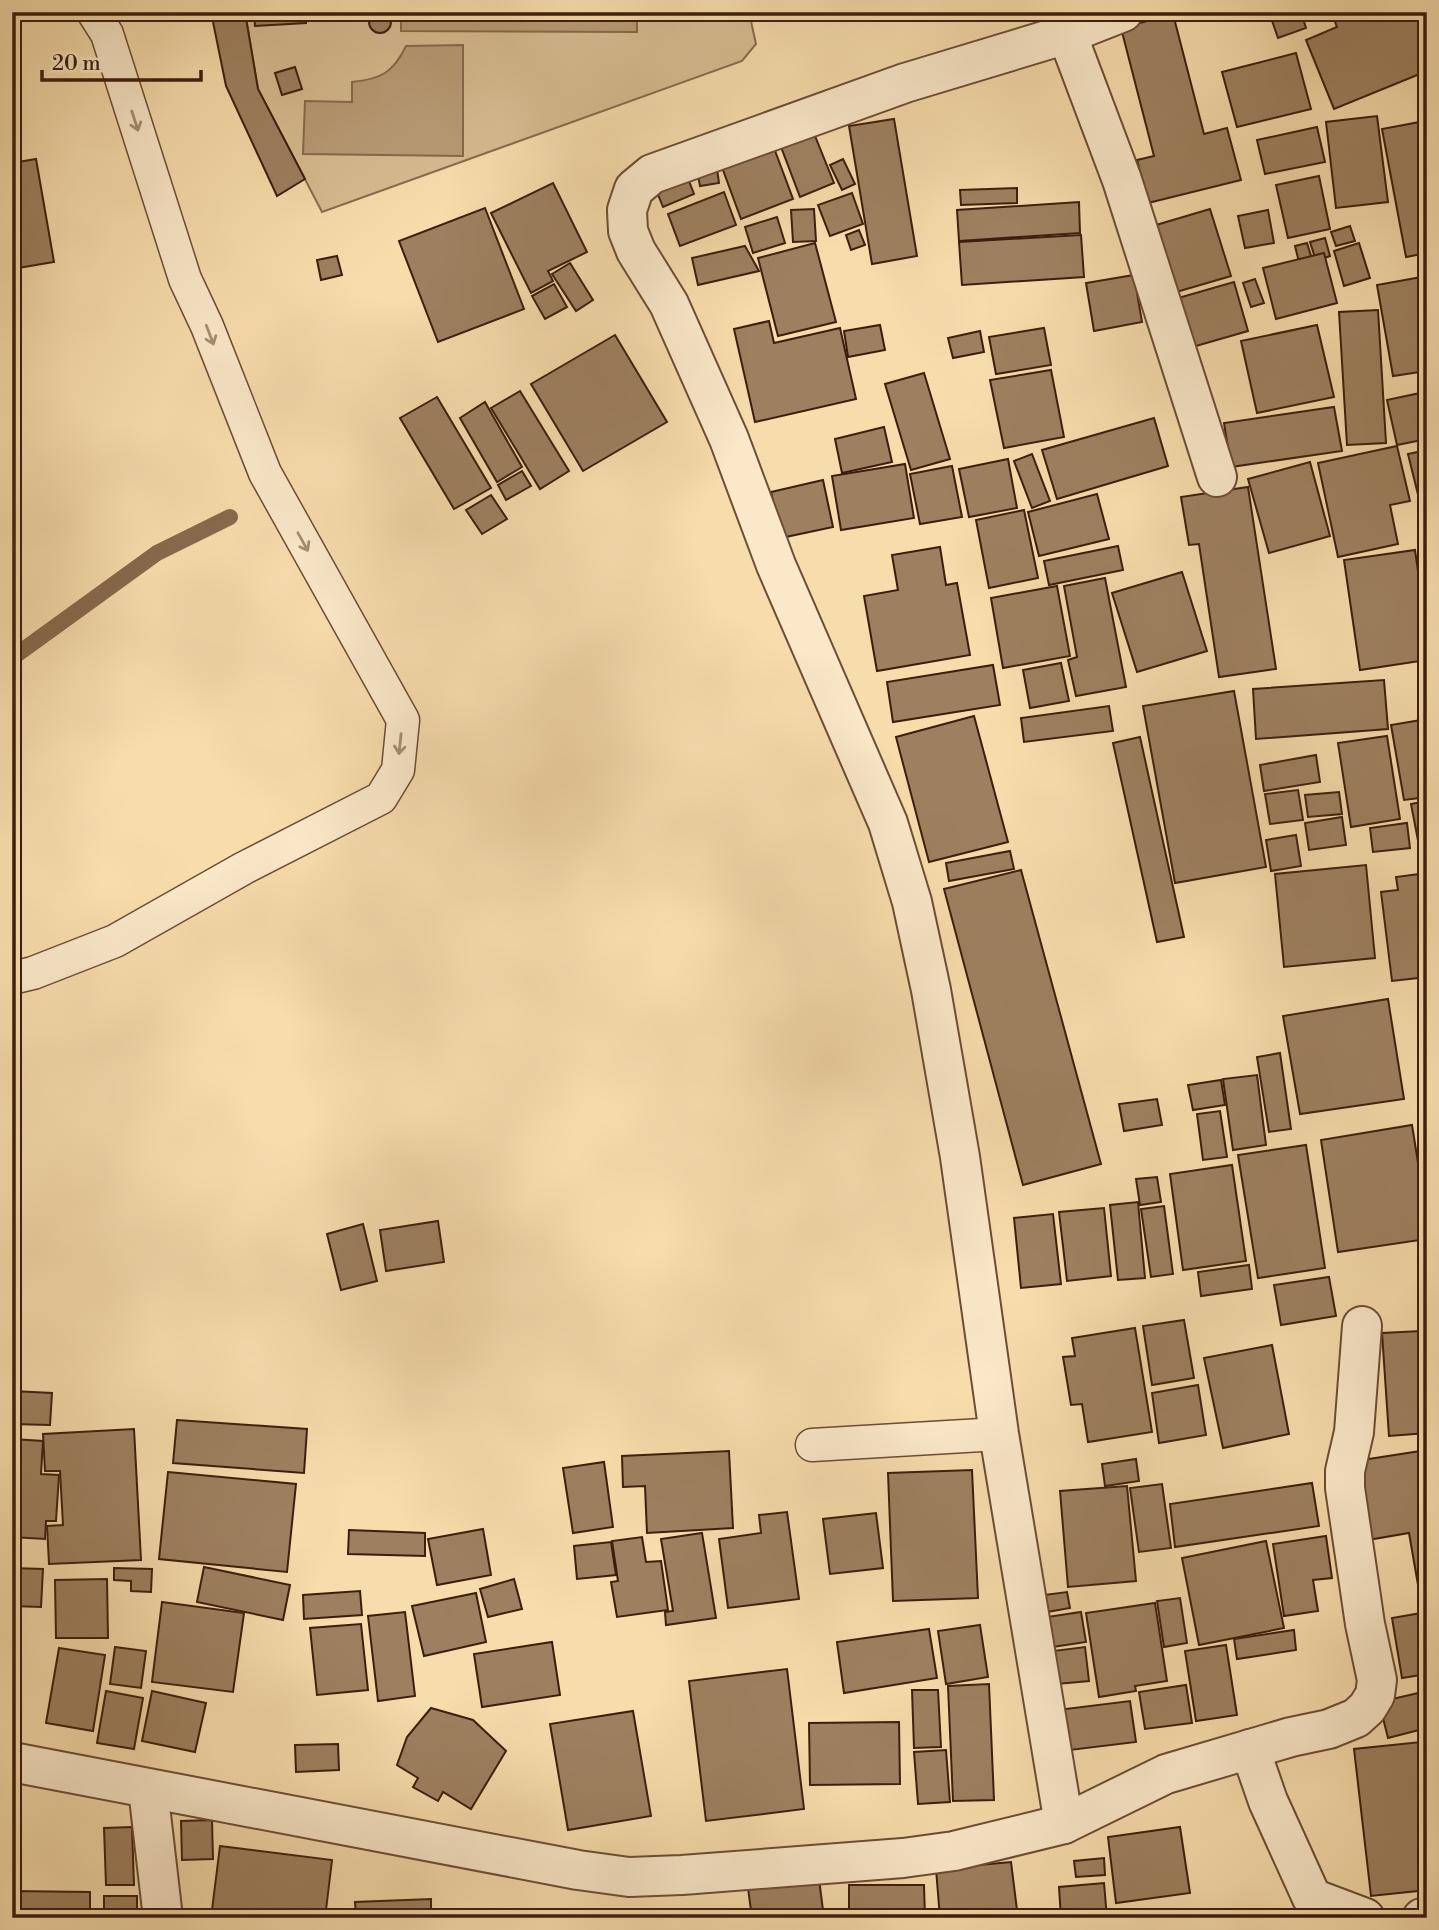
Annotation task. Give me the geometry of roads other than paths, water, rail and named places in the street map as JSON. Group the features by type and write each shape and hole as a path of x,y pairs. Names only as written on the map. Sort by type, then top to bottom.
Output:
{"street":[{"path":"1064,1824 999,1434 960,1157 931,990 912,902 888,823 776,565 723,426 669,304 636,251 628,231 626,211 634,189 652,174 905,83 1067,34 1123,12"},
{"path":"1067,34 1122,180 1217,477"},
{"path":"12,1762 578,1870 629,1877 903,1858 954,1851 1064,1824 1166,1774 1329,1729 1356,1718 1367,1708 1375,1695 1377,1680 1365,1624 1345,1488 1345,1471 1354,1432 1362,1326"},
{"path":"1250,1749 1268,1801 1312,1898 1365,1918"},
{"path":"148,1789 163,1918"}],"lane":[{"path":"12,978 33,973 115,941 244,869 381,798 398,769 403,720 265,473 207,326 185,279 107,34 93,12"},
{"path":"812,1445 999,1434"}],"waterway":[{"path":"12,658 157,553 230,517"}]}
